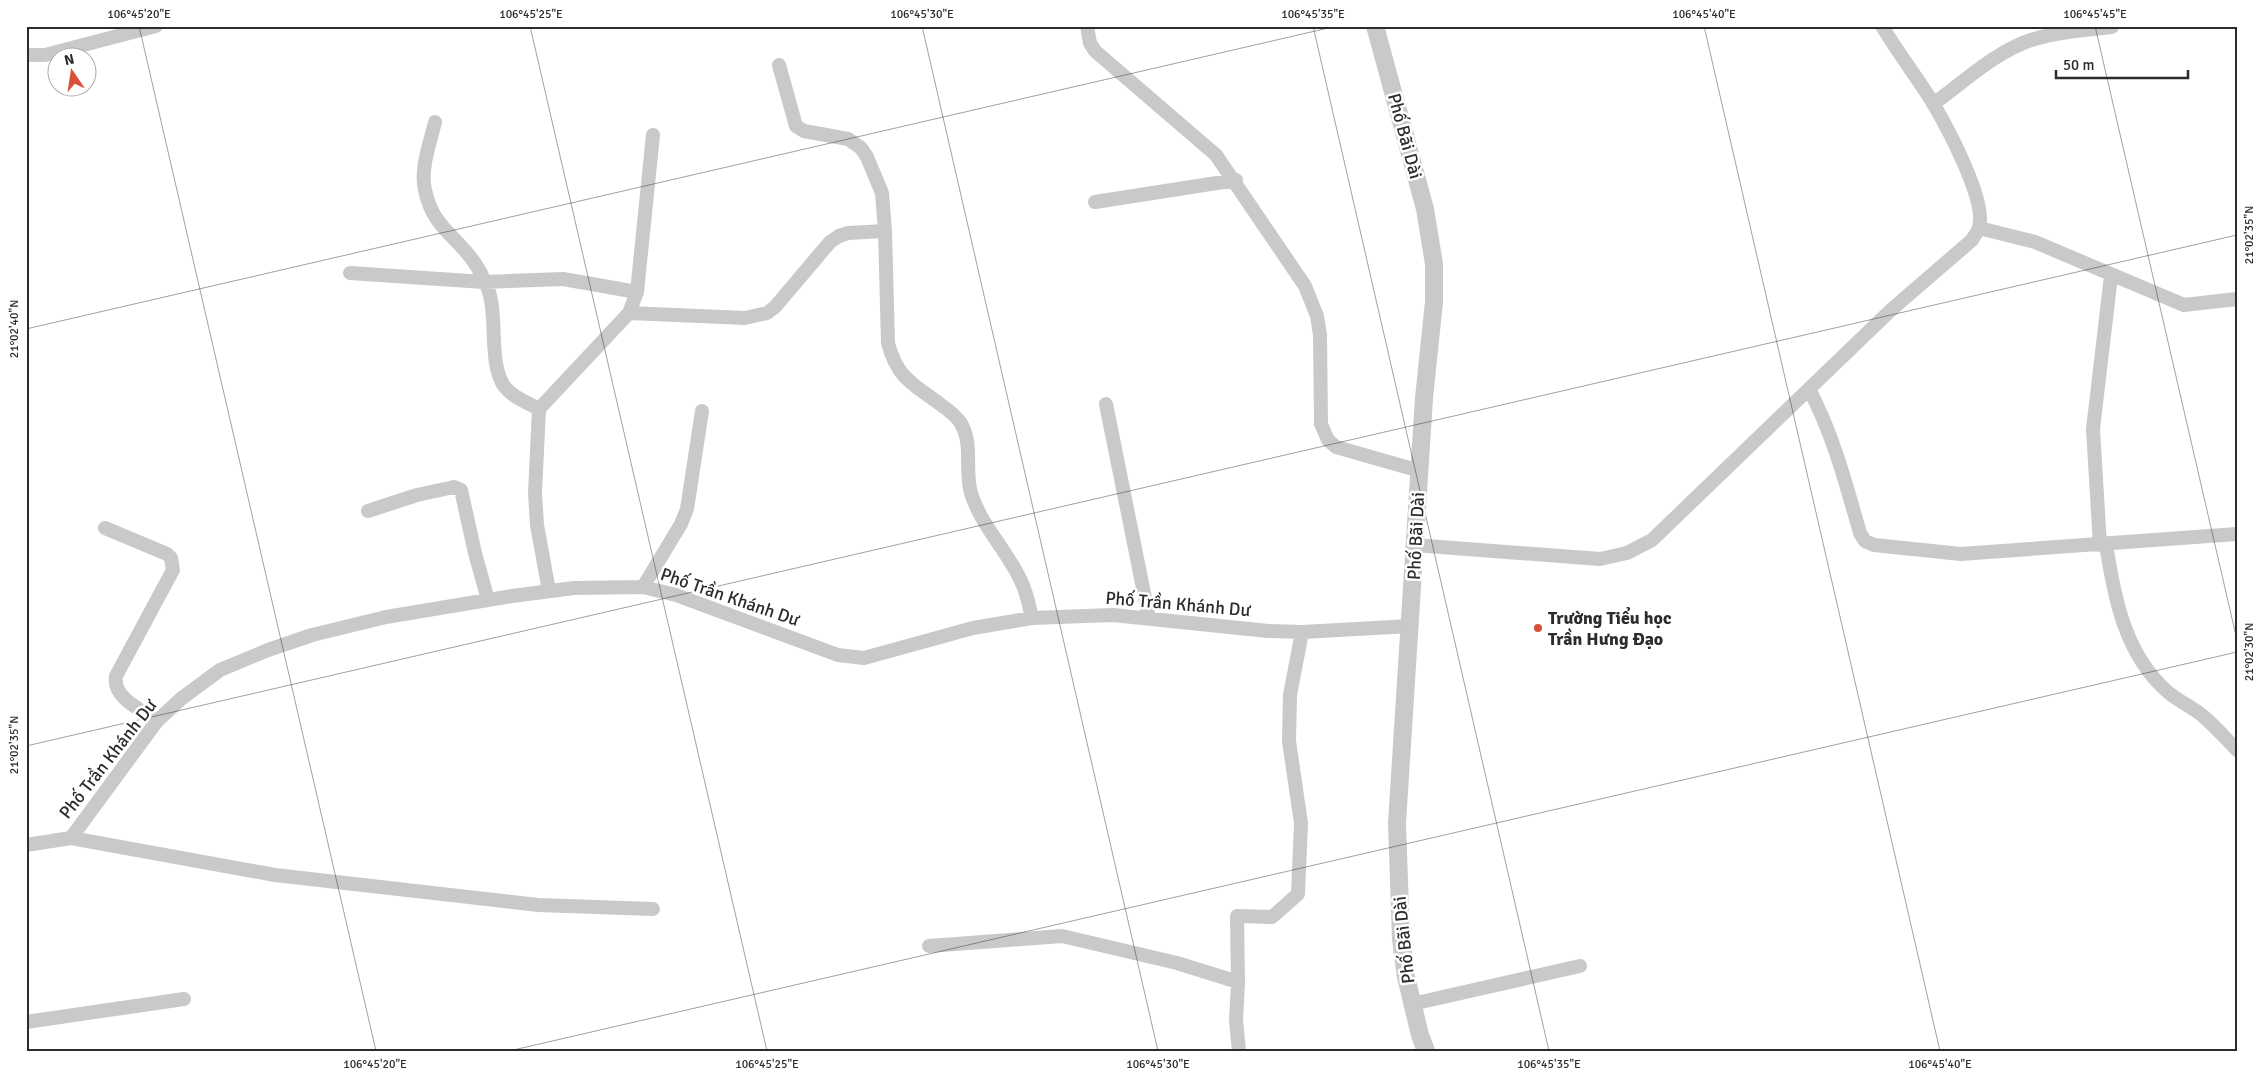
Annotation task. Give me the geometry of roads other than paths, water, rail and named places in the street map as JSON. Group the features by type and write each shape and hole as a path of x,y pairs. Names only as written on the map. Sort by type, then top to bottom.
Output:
{"street":[{"path":"26,55 46,55 156,26"},
{"path":"1087,26 1090,43 1095,51 1216,155 1236,180 1305,286 1317,316 1320,335 1321,424 1328,440 1336,447 1420,471"},
{"name":"Phố Bãi Dài","path":"1375,26 1425,208 1434,264 1434,302 1424,398 1397,823 1401,939 1412,1004 1426,1051"},
{"path":"1414,545 1600,559 1627,553 1652,540 1891,310 1972,240 1979,228 1978,202 1973,186 1933,104 1882,26"},
{"path":"1933,104 1995,59 2030,41 2051,35 2112,27"},
{"path":"779,65 796,126 804,131 848,139 862,148 882,193 888,343 892,357 897,369 906,379 949,411 960,422 966,433 969,484 976,508 1022,582 1032,618"},
{"path":"435,122 425,168 424,188 429,207 436,221 475,264 484,282 491,299 500,379 511,394 539,409"},
{"path":"549,591 537,525 536,493 539,409 629,313 637,292 653,134"},
{"path":"1095,202 1236,180"},
{"path":"1979,228 2035,242 2111,276 2184,305 2237,299"},
{"path":"629,313 745,318 758,316 775,307 830,242 848,233 885,231"},
{"path":"350,273 484,282 563,279 637,292"},
{"path":"2111,276 2093,422 2103,544 2121,618 2134,648 2148,671 2169,692 2204,717 2237,750"},
{"path":"1809,389 1819,408 1834,447 1860,533 1865,541 1874,545 1961,554 2237,534"},
{"path":"1106,404 1149,618"},
{"path":"643,587 681,524 687,509 691,494 702,411"},
{"path":"368,511 436,491 454,487 461,490 474,553 488,600"},
{"path":"104,528 167,554 173,563 173,570 116,676 115,683 119,694 157,721"},
{"name":"Phố Trần Khánh Dư","path":"26,845 71,838 157,721 182,698 220,670 268,650 312,635 386,617 488,600 574,588 643,587 676,595 838,655 864,658 973,628 1032,618 1113,614 1268,631 1302,632 1411,626"},
{"path":"1239,1051 1236,1020 1238,982 1237,916 1272,917 1298,894 1301,822 1289,741 1290,695 1302,632"},
{"path":"71,838 275,875 538,905 653,909"},
{"path":"929,946 1062,936 1177,963 1238,982"},
{"path":"1412,1004 1580,966"},
{"path":"26,1022 184,998"}],"place":[{"name":"Trường Tiểu học Trần Hưng Đạo","path":"1538,628"}]}
